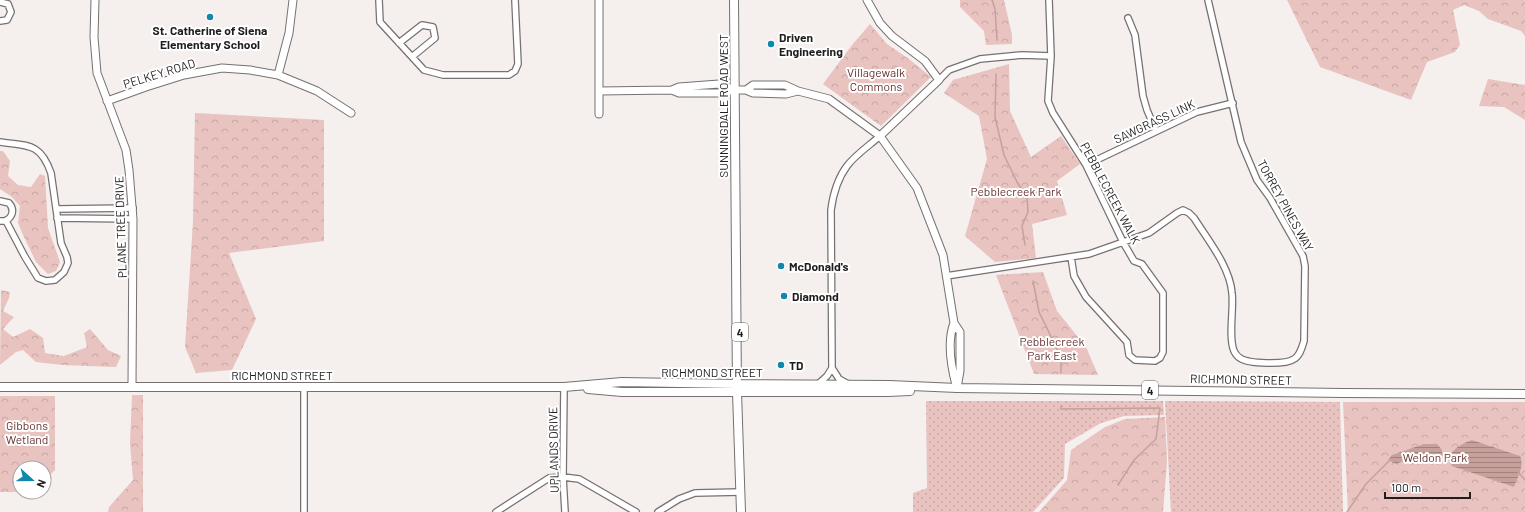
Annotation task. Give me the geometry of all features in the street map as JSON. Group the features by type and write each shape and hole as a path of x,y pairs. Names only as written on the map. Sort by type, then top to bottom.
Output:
{"main road":[{"name":"SUNNINGDALE ROAD WEST","path":"734,0 736,211 740,279 739,388 741,512"},
{"name":"RICHMOND STREET","path":"0,387 564,387 622,382 739,388 888,392 957,388"},
{"name":"RICHMOND STREET","path":"739,388 851,385 957,388 1525,394"}],"street":[{"name":"PLANE TREE DRIVE","path":"95,0 94,37 97,73 126,150 133,208 132,387"},
{"path":"278,75 289,32 293,0"},
{"path":"379,0 380,22 424,70 443,75 509,75 515,71 518,64 515,0"},
{"path":"599,0 599,114"},
{"path":"867,0 880,23 892,36 925,61 939,80"},
{"name":"PEBBLECREEK WALK","path":"1049,0 1051,56 1048,101 1053,113 1086,165 1123,242 1134,261 1142,264 1163,294 1163,352 1160,358 1155,360 1135,360 1129,355 1127,342 1086,297 1074,276 1071,257"},
{"name":"TORREY PINES WAY","path":"946,276 1089,254 1150,233 1183,210 1194,218 1228,274 1232,294 1232,343 1234,352 1240,358 1249,362 1282,363 1294,359 1300,352 1304,341 1305,266 1303,256 1272,202 1257,180 1241,142 1208,0"},
{"path":"0,2 8,4 11,12 7,20 0,21"},
{"path":"1128,18 1136,35 1143,96 1156,131"},
{"path":"399,44 422,25 433,27 435,38 412,56"},
{"path":"851,385 839,379 832,368 831,210 832,198 841,176 848,164 880,136 949,70 980,59 1022,55 1051,56"},
{"name":"PELKEY ROAD","path":"107,101 184,75 222,68 250,70 278,75 317,91 351,112"},
{"path":"599,90 672,90 679,87 719,84 735,90 746,90 753,93 786,94 798,90 829,99 880,136 917,188 943,255 954,322 950,332 953,371 957,388"},
{"name":"SAWGRASS LINK","path":"1086,165 1197,112 1233,103"},
{"path":"0,142 28,146 37,150 47,162 51,173 61,243 68,263 64,272 55,280 50,281 38,278 32,270 3,221 12,216 13,209 9,203 0,201"},
{"path":"56,210 133,208"},
{"path":"57,218 133,219"},
{"path":"817,385 827,376 832,368"},
{"path":"304,387 304,512"},
{"name":"UPLANDS DRIVE","path":"564,387 565,512"},
{"path":"496,512 549,478 564,477 579,479 636,512"},
{"path":"658,512 680,499 695,493 741,492"}],"green space":[{"path":"960,0 1004,0 1012,35 1012,44 986,45 984,31 960,7"},
{"path":"1287,0 1525,0 1525,36 1521,31 1488,19 1479,11 1464,5 1453,10 1460,45 1455,52 1427,62 1411,100 1320,67"},
{"name":"Villagewalk Commons","path":"870,24 887,44 909,59 931,77 881,126 823,84 852,45"},
{"name":"Pebblecreek Park","path":"1009,64 1010,111 1031,157 1061,136 1080,164 1057,181 1067,215 1032,224 1036,258 995,262 965,236 987,159 979,116 944,93 953,80"},
{"path":"1488,79 1525,85 1525,120 1504,107 1479,106"},
{"path":"195,113 324,120 324,241 229,253 256,319 232,370 196,373 185,347 193,221"},
{"path":"0,151 3,151 10,161 8,176 18,185 31,187 40,174 45,176 48,228 60,262 56,271 48,274 36,262 18,223 20,206 12,197 0,189"},
{"name":"Pebblecreek Park East","path":"1043,272 1057,311 1086,347 1098,375 1034,374 996,275"},
{"path":"1,290 10,292 3,311 14,317 3,329 13,337 30,329 43,338 45,353 64,356 87,347 84,333 90,329 108,350 121,356 116,367 63,365 36,362 23,350 16,352 0,365"},
{"path":"132,395 143,395 143,512 108,512 109,507 133,480 130,443"},
{"name":"Gibbons Wetland","path":"0,396 55,396 55,470 52,473 52,460 12,460 12,492 0,492"},
{"path":"926,401 1163,401 1164,415 1124,416 1101,423 1065,444 1064,478 1033,512 913,512 913,493 927,488"},
{"path":"1165,401 1340,402 1343,512 1171,512"},
{"name":"Weldon Park","path":"1343,402 1525,402 1525,512 1348,512"},
{"path":"1165,417 1167,462 1163,512 1039,512 1067,480 1071,450 1105,427 1125,419"}],"shaded area":[{"path":"1472,440 1520,456 1522,464 1514,487 1452,466 1449,460 1454,450 1460,445"},
{"path":"1424,444 1437,444 1442,450 1442,461 1411,458 1396,464 1388,460 1392,455"}],"waterway":[{"path":"992,0 995,9 997,40"},
{"path":"996,74 995,117 1004,155 1017,182 1027,197 1028,212 1022,226 1025,245"},
{"path":"1033,281 1039,312 1061,357 1061,373"},
{"path":"1061,406 1061,409 1160,408 1156,439 1134,460 1118,485"},
{"path":"1440,454 1450,456"},
{"path":"1347,512 1366,484 1390,460"},
{"path":"1518,472 1525,480"}],"place":[{"name":"St. Catherine of Siena Elementary School","path":"210,17"},
{"name":"Driven Engineering","path":"771,44"},
{"name":"McDonald's","path":"781,266"},
{"name":"Diamond","path":"784,296"},
{"name":"TD","path":"781,365"}]}
